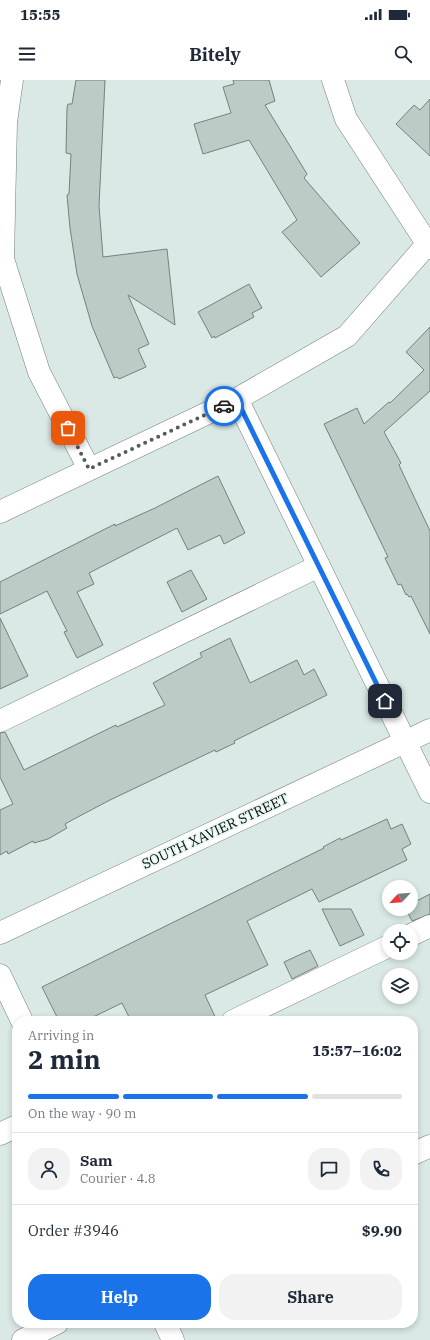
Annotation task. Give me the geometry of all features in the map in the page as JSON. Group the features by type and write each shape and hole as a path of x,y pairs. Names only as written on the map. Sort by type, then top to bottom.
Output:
{"street":[{"path":"12,80 6,122 3,259 39,372 89,469"},
{"path":"0,512 237,400 347,336 429,245 346,119 334,80"},
{"path":"237,400 430,792"},
{"path":"0,721 319,566"},
{"name":"SOUTH XAVIER STREET","path":"0,933 430,730"},
{"path":"418,932 430,926"},
{"path":"243,1016 382,949"},
{"path":"0,975 20,1016"},
{"path":"0,1134 12,1128"},
{"path":"418,1152 430,1146"},
{"path":"23,1340 47,1328"},
{"path":"167,1328 173,1340"}],"building":[{"path":"76,80 105,80 99,206 103,257 167,249 175,325 128,295 149,344 138,349 146,367 119,379 117,377 114,378 92,326 77,274 70,228 67,195 69,194 71,154 66,153 67,108 68,104 72,104"},
{"path":"233,80 269,80 275,101 265,105 307,174 304,178 360,243 321,277 282,232 297,220 249,140 203,154 194,124 231,113 223,87 234,84"},
{"path":"430,99 430,156 396,124 414,105 420,110"},
{"path":"249,284 262,308 252,313 254,317 215,338 214,336 212,338 198,312"},
{"path":"430,327 430,391 384,432 401,463 399,465 430,531 430,634 411,596 409,597 407,594 406,595 401,584 398,585 385,558 388,557 324,424 357,408 364,424 389,402 390,403 424,370 406,352"},
{"path":"218,476 245,533 224,544 220,535 188,550 177,528 89,573 94,584 77,592 103,645 77,658 64,632 67,631 47,591 0,614 0,582 115,524 115,526 155,508"},
{"path":"191,570 207,599 182,612 167,582"},
{"path":"0,618 28,676 0,689"},
{"path":"230,638 250,683 297,660 304,675 314,669 327,695 234,741 235,743 216,752 215,750 110,800 65,824 67,828 48,839 34,843 33,841 8,854 7,851 0,855 0,810 13,804 0,777 0,733 5,732 24,770 116,725 117,727 165,705 153,683 202,657 200,653"},
{"path":"387,819 391,829 402,824 411,844 402,849 407,860 319,902 312,889 247,921 268,965 205,995 215,1016 128,1016 122,1003 95,1016 56,1016 42,987 324,848 323,847 340,838 341,840"},
{"path":"430,894 430,914 412,921 410,916 418,916 418,900"},
{"path":"322,909 351,909 364,935 340,946"},
{"path":"310,950 318,966 292,979 284,962"}],"way so far":[{"path":"68,428 89,469 224,406"}],"route":[{"path":"224,406 237,400 385,701"}]}
